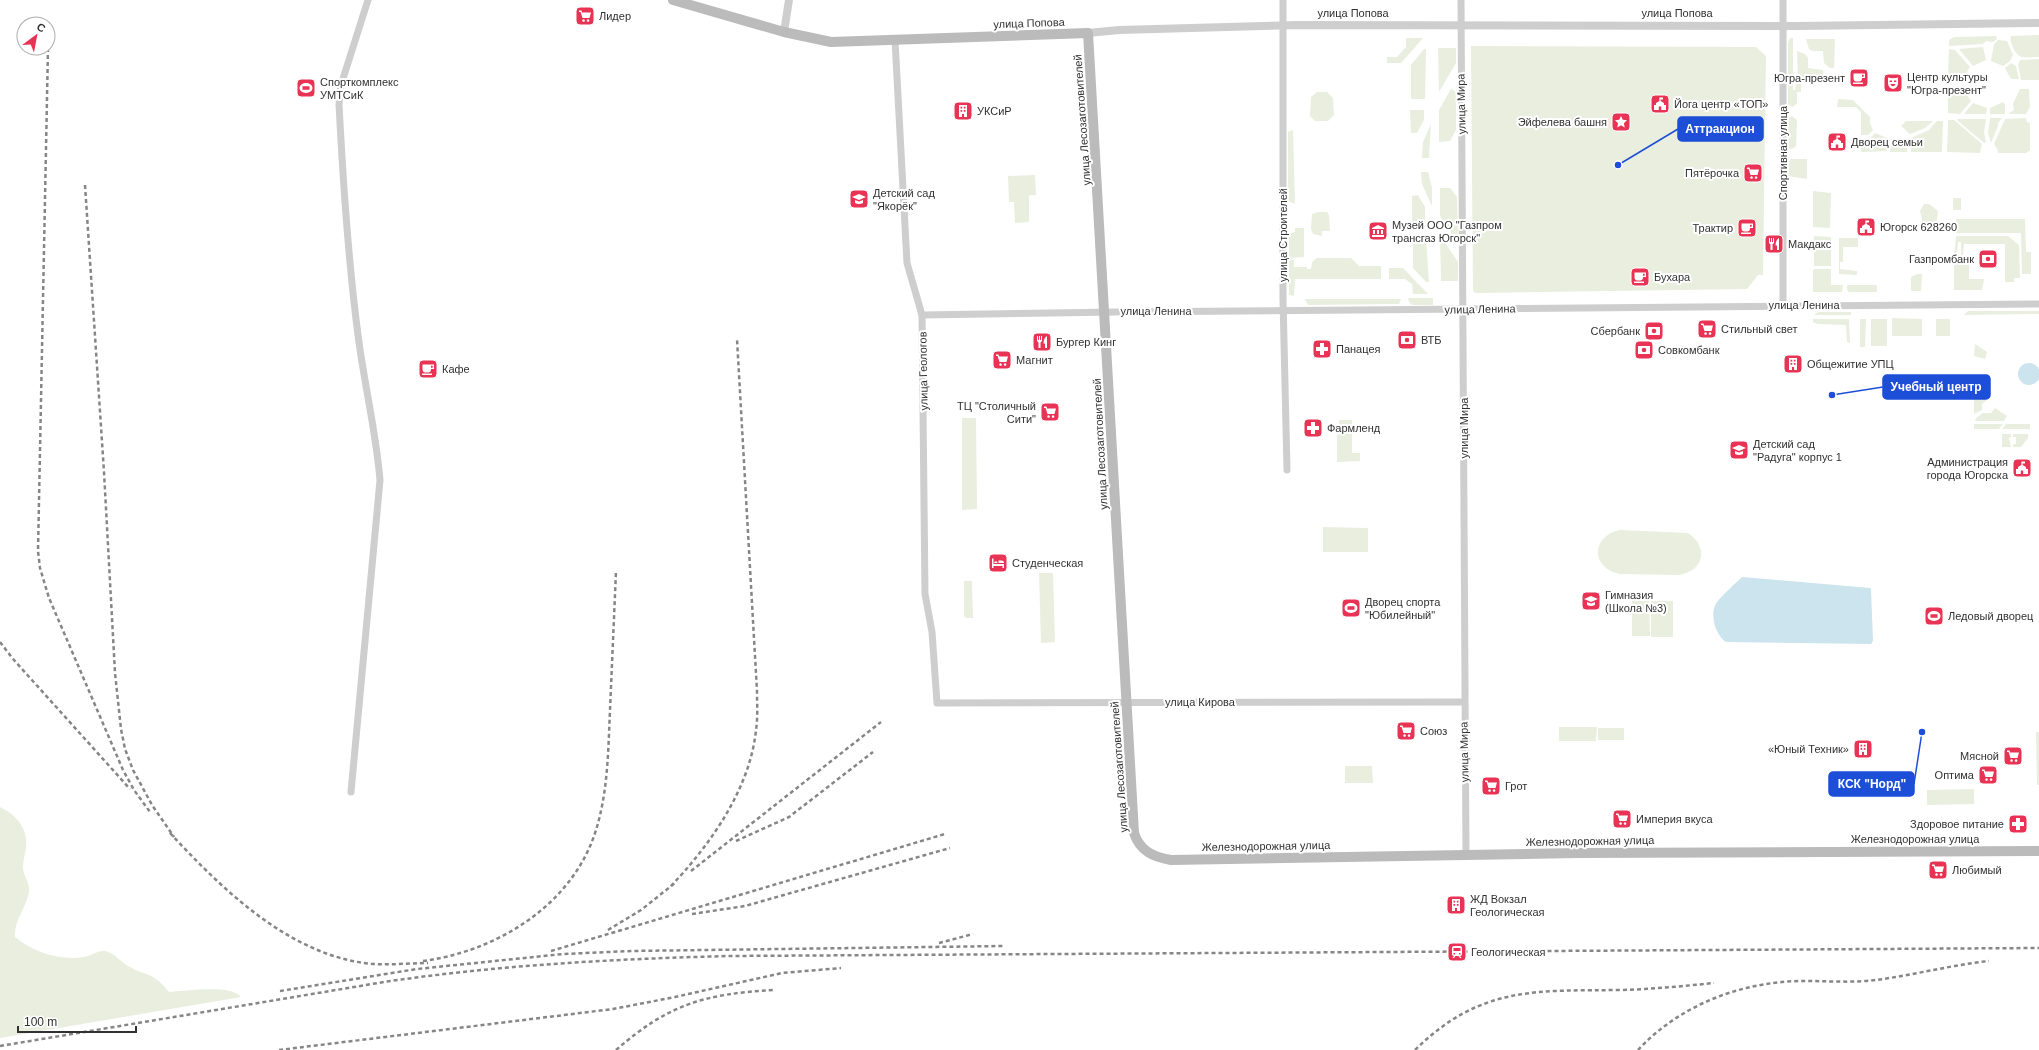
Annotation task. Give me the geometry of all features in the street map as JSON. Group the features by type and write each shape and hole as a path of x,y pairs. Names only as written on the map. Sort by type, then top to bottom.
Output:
{"main road":[{"name":"улица Попова","path":"673,0 784,32 831,42 1088,33"},
{"name":"улица Лесозаготовителей","path":"1088,33 1134,833 1139,846 1144,851"},
{"name":"Железнодорожная улица","path":"1144,851 1152,855 1171,860 1466,855 2039,851"}],"street":[{"path":"351,792 380,480 376,439 358,337 350,268 340,99 345,72 368,0"},
{"path":"784,32 789,0"},
{"name":"улица Строителей","path":"1283,0 1284,310 1287,470"},
{"name":"улица Мира","path":"1461,0 1466,855"},
{"name":"Спортивная улица","path":"1783,0 1783,305"},
{"name":"улица Попова","path":"1088,33 1119,30 1283,25 1783,26 2039,23"},
{"name":"улица Геологов","path":"896,40 907,263 922,315 925,594 932,632 937,703"},
{"name":"улица Ленина","path":"922,315 1783,305 2039,304"},
{"name":"улица Кирова","path":"937,703 1464,702"}],"shaded area":[{"path":"2039,35 2039,57 2022,57 2019,56 2014,50 2011,36"},
{"path":"1996,36 1997,39 1993,42 1986,41 1983,44 1949,46 1949,40 1954,37"},
{"path":"1406,38 1423,38 1401,63 1387,63 1387,57 1397,57 1406,47"},
{"path":"1790,38 1793,38 1793,90 1795,90 1796,84 1801,82 1801,92 1797,92 1797,103 1793,107 1788,104 1788,43"},
{"path":"1806,39 1835,39 1834,68 1830,68 1824,63 1823,51 1812,51 1809,49"},
{"path":"1998,40 2007,41 2013,55 2010,61 2003,66 1991,61 1994,44"},
{"path":"1471,46 1756,47 1766,56 1763,275 1758,275 1747,289 1476,293 1473,291"},
{"path":"1983,47 1986,60 1973,66 1959,49"},
{"path":"1438,48 1456,48 1456,63 1439,92"},
{"path":"1424,49 1426,49 1425,99 1411,99 1411,65"},
{"path":"1949,49 1955,50 1970,67 1965,75 1965,80 1948,80"},
{"path":"1797,51 1805,54 1808,58 1808,68 1823,70 1824,79 1798,79"},
{"path":"2039,59 2039,80 2021,80 2018,64 2020,60"},
{"path":"2011,63 2016,66 2019,79 2011,79 2005,68"},
{"path":"1451,89 1456,92 1456,130 1450,141 1439,142 1439,110"},
{"path":"2020,89 2029,89 2030,107 2026,114 2008,114 2014,110 2013,104"},
{"path":"1948,90 1964,90 1971,101 1960,114 1948,113"},
{"path":"1317,92 1327,92 1333,98 1334,115 1328,121 1315,121 1310,116 1311,97"},
{"path":"1838,99 1853,100 1870,117 1870,124 1873,130 1868,135 1861,135 1861,112 1856,107 1837,107"},
{"path":"2003,102 2005,105 2005,114 1990,114 1990,108"},
{"path":"1973,103 1987,108 1986,114 1964,114"},
{"path":"1410,110 1424,110 1424,120 1417,133 1411,133"},
{"path":"1792,116 1797,120 1796,146 1790,149 1788,147 1788,119"},
{"path":"1990,118 2002,118 1998,123 1991,143 1988,133"},
{"path":"2026,118 2027,122 2030,123 2030,150 2026,153 1998,153 1994,144 2005,119"},
{"path":"1957,119 1986,119 1984,132 1986,142 1984,143"},
{"path":"1948,120 1954,120 1982,144 1980,153 1947,152"},
{"path":"1906,121 1933,121 1925,128 1910,134 1901,126"},
{"path":"1937,121 1943,121 1942,152 1911,152 1911,138 1929,130"},
{"path":"1431,124 1429,158 1422,158 1423,142"},
{"path":"1293,130 1295,204 1288,201 1288,132"},
{"path":"1875,133 1887,138 1887,151 1861,152 1861,139 1870,139"},
{"path":"1908,138 1907,152 1890,152 1891,139"},
{"path":"1791,159 1807,159 1807,179 1787,176 1788,163"},
{"path":"1421,172 1428,172 1432,188 1432,206 1422,184"},
{"path":"1035,175 1036,195 1029,195 1029,222 1015,223 1014,202 1009,202 1008,176"},
{"path":"1440,188 1450,188 1457,197 1458,234 1452,234 1440,216"},
{"path":"1813,191 1831,193 1830,228 1813,227"},
{"path":"1418,195 1425,207 1425,227 1412,227 1412,196"},
{"path":"1953,198 1961,198 1961,210 1953,210"},
{"path":"1924,204 1929,204 1938,211 1937,220 1931,224 1923,223 1920,211"},
{"path":"1327,212 1329,215 1330,231 1322,231 1322,236 1313,234 1311,229 1312,214"},
{"path":"1956,219 2025,219 2026,252 2031,252 2031,274 2022,274 2021,233 1956,233"},
{"path":"1295,228 1304,228 1304,257 1289,258 1289,236 1291,233 1295,232"},
{"path":"1440,235 1458,262 1458,281 1441,281"},
{"path":"1814,236 1831,237 1831,266 1814,266"},
{"path":"1956,236 2008,236 2019,245 2020,278 2014,278 2014,282 2005,282 2005,244 1964,244 1963,255 1961,255 1961,242 1958,242 1957,256 1954,257"},
{"path":"1413,237 1426,238 1429,282 1426,282 1413,268"},
{"path":"1839,238 1858,238 1858,247 1843,247 1843,262 1840,262 1840,269 1857,271 1857,275 1839,274"},
{"path":"1317,258 1351,258 1359,266 1381,266 1381,279 1295,279 1294,296 1289,295 1289,259 1294,260 1294,267 1307,267 1307,269 1311,269 1312,262"},
{"path":"1954,263 1969,263 1969,279 1984,279 1982,290 1954,290"},
{"path":"1389,268 1403,268 1428,294 1413,294 1412,284 1405,279 1389,279"},
{"path":"1814,269 1831,269 1831,285 1843,285 1842,292 1813,292"},
{"path":"1917,274 1922,274 1921,291 1911,291 1911,277"},
{"path":"1847,285 1877,285 1877,292 1849,292 1847,290"},
{"path":"1408,298 1433,298 1433,305 1412,305"},
{"path":"1305,299 1401,299 1399,304 1308,305"},
{"path":"1968,311 2039,311 2039,314 1964,315"},
{"path":"1818,312 1851,312 1851,315 1814,315"},
{"path":"1892,318 1922,319 1922,336 1892,336"},
{"path":"1813,319 1849,319 1850,343 1847,342 1846,325 1817,324 1813,322"},
{"path":"1860,319 1866,319 1865,347 1860,347"},
{"path":"1871,319 1887,319 1887,346 1871,346"},
{"path":"1936,319 1950,319 1950,336 1936,336"},
{"path":"1975,344 1987,352 1985,359 1974,356"},
{"path":"1982,383 1988,399 1982,404 1982,410 1974,414 1974,384"},
{"path":"1995,408 2007,416 2004,421 1975,421 1976,418 1983,413 1991,413"},
{"path":"962,418 976,418 977,509 962,510"},
{"path":"1339,420 1352,420 1352,453 1360,453 1360,461 1337,462 1337,435 1339,435"},
{"path":"1974,424 2003,424 1999,429 1974,429"},
{"path":"2006,424 2030,424 2030,429 2002,429"},
{"path":"2002,434 2011,434 2011,437 2009,438 2011,447 2002,447"},
{"path":"2013,434 2028,434 2028,438 2021,447 2013,447 2013,444 2016,444 2016,437 2013,437"},
{"path":"1323,527 1368,528 1368,552 1323,552"},
{"path":"1620,530 1688,533 1699,545 1701,558 1694,569 1679,575 1620,574 1610,571 1599,559 1599,545 1610,533"},
{"path":"1039,573 1053,573 1055,642 1041,643"},
{"path":"964,581 972,581 973,618 966,618 964,616"},
{"path":"1632,600 1649,600 1650,636 1632,636"},
{"path":"1651,601 1673,601 1673,637 1651,637"},
{"path":"1559,727 1597,727 1596,741 1559,741"},
{"path":"1598,728 1624,728 1624,740 1598,740"},
{"path":"2036,732 2039,732 2039,785 2037,785"},
{"path":"1345,766 1372,766 1373,783 1345,783"},
{"path":"1974,789 1974,804 1927,805 1927,790"},
{"path":"0,807 12,814 20,823 26,841 23,871 29,891 16,926 15,937 38,951 66,958 87,956 100,951 108,952 128,966 154,977 169,992 218,989 236,993 241,997 0,1038"}],"water":[{"path":"2029,363 2037,366 2040,374 2037,382 2029,385 2021,382 2018,374 2021,366"},
{"path":"1742,577 1870,588 1873,641 1871,644 1726,642 1722,639 1716,629 1713,612 1717,602"}],"railway":[{"path":"48,56 38,551 40,568 49,598 123,770 134,790 150,812"},
{"path":"85,185 104,472 115,673 121,729 125,749 133,770 152,805 174,837"},
{"path":"671,886 700,853 726,815 746,774 757,725 757,691 737,339"},
{"path":"423,961 449,956 474,948 499,938 522,924 544,908 563,889 579,868 591,844 601,812 606,778 609,744 616,571"},
{"path":"0,642 13,659 130,789"},
{"path":"691,871 881,722"},
{"path":"736,841 789,817 873,752"},
{"path":"170,833 233,895 282,932 308,946 335,957 364,963 428,963"},
{"path":"551,951 945,834"},
{"path":"692,914 745,906 950,848"},
{"path":"608,930 641,910 675,883"},
{"path":"939,943 973,934"},
{"path":"280,991 417,969 563,954 631,951 1003,946"},
{"path":"0,1046 427,976 513,967 642,959 729,956 2039,948"},
{"path":"1638,1050 1669,1023 1686,1012 1722,995 1742,989 1782,982 1853,982 1876,980 1989,961"},
{"path":"279,1050 613,1009 782,973 841,968"},
{"path":"1415,1050 1439,1029 1463,1013 1487,1003 1512,996 1537,992 1635,990 1714,983"},
{"path":"616,1050 635,1034 653,1022 689,1004 727,995 774,990"}],"place":[{"name":"Лидер","path":"585,16"},
{"name":"Югра-презент","path":"1859,78"},
{"name":"Центр культуры \"Югра-презент\"","path":"1893,83"},
{"name":"Спорткомплекс УМТСиК","path":"306,88"},
{"name":"Йога центр «ТОП»","path":"1660,104"},
{"name":"УКСиР","path":"963,111"},
{"name":"Эйфелева башня","path":"1621,122"},
{"name":"Дворец семьи","path":"1837,142"},
{"name":"Аттракцион","path":"1618,165"},
{"name":"Пятёрочка","path":"1753,173"},
{"name":"Детский сад \"Якорёк\"","path":"859,199"},
{"name":"Югорск 628260","path":"1866,227"},
{"name":"Трактир","path":"1747,228"},
{"name":"Музей ООО \"Газпром трансгаз Югорск\"","path":"1378,231"},
{"name":"Макдакс","path":"1774,244"},
{"name":"Газпромбанк","path":"1988,259"},
{"name":"Бухара","path":"1640,277"},
{"name":"Стильный свет","path":"1707,329"},
{"name":"Сбербанк","path":"1654,331"},
{"name":"ВТБ","path":"1407,340"},
{"name":"Бургер Кинг","path":"1042,342"},
{"name":"Панацея","path":"1322,349"},
{"name":"Совкомбанк","path":"1644,350"},
{"name":"Магнит","path":"1002,360"},
{"name":"Общежитие УПЦ","path":"1793,364"},
{"name":"Кафе","path":"428,369"},
{"name":"Учебный центр","path":"1832,395"},
{"name":"ТЦ \"Столичный Сити\"","path":"1050,412"},
{"name":"Фармленд","path":"1313,428"},
{"name":"Детский сад \"Радуга\" корпус 1","path":"1739,450"},
{"name":"Администрация города Югорска","path":"2022,468"},
{"name":"Студенческая","path":"998,563"},
{"name":"Гимназия (Школа №3)","path":"1591,601"},
{"name":"Дворец спорта \"Юбилейный\"","path":"1351,608"},
{"name":"Ледовый дворец","path":"1934,616"},
{"name":"Союз","path":"1406,731"},
{"name":"КСК \"Норд\"","path":"1922,732"},
{"name":"«Юный Техник»","path":"1863,749"},
{"name":"Мясной","path":"2013,756"},
{"name":"Оптима","path":"1988,775"},
{"name":"Грот","path":"1491,786"},
{"name":"Империя вкуса","path":"1622,819"},
{"name":"Здоровое питание","path":"2018,824"},
{"name":"Любимый","path":"1938,870"},
{"name":"ЖД Вокзал Геологическая","path":"1456,905"},
{"name":"Геологическая","path":"1457,952"}]}
